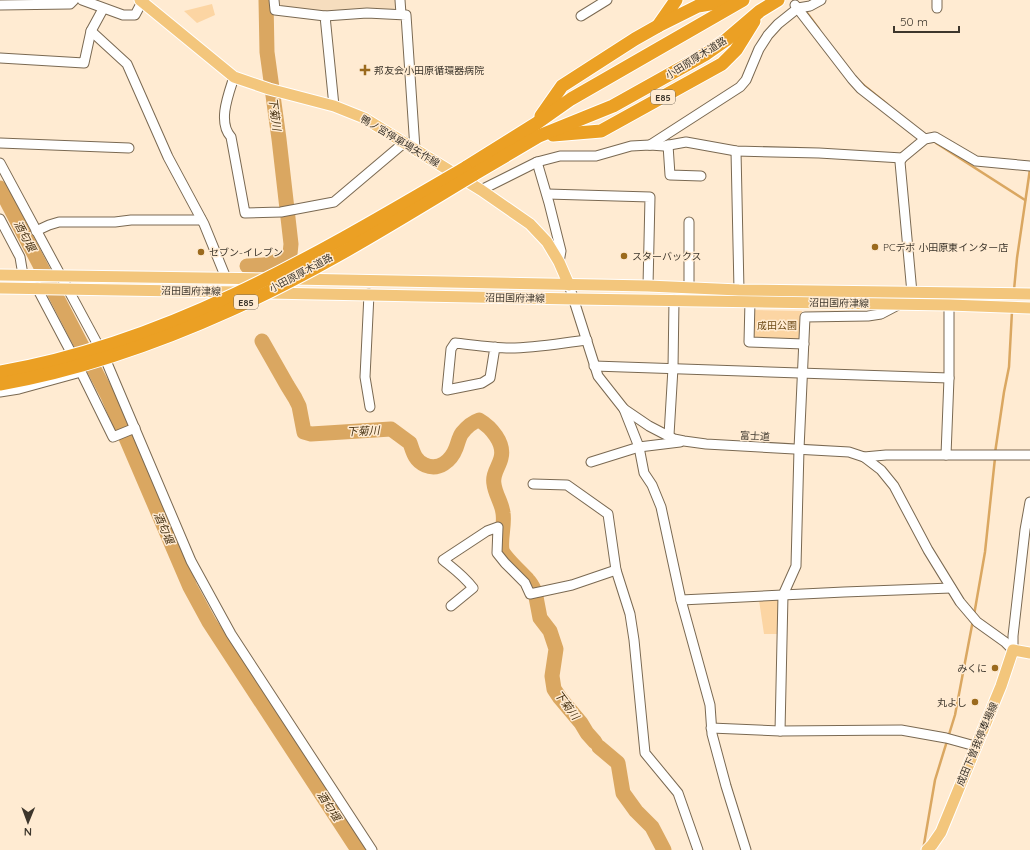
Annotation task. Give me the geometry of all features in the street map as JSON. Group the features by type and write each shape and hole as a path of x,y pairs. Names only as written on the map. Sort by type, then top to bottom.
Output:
{"highway":[{"path":"658,26 676,0"},
{"name":"小田原厚木道路","path":"537,123 562,86 658,26 698,6 733,0"},
{"name":"小田原厚木道路","path":"0,384 23,380 73,367 132,349 230,310 303,274 393,223 469,172 571,99 743,0"},
{"name":"小田原厚木道路","path":"0,372 68,357 125,340 178,321 210,307 299,263 539,136 613,106 706,54 726,40 760,11 778,0"},
{"name":"小田原厚木道路","path":"539,136 600,131 722,64 736,50 760,11"}],"main road":[{"name":"鴨ノ宮停車場矢作線","path":"142,1 234,77 273,90 334,106 364,118 481,190 530,224 547,242 560,262 569,285"},
{"name":"沼田国府津線","path":"0,275 648,286 739,290 1025,294"},
{"name":"沼田国府津線","path":"0,288 750,301 1030,308"},
{"path":"1013,650 1030,653"},
{"name":"成田下曽我停車場線","path":"930,848 941,832 975,746 1001,686 1013,650"}],"street":[{"path":"0,5 70,4 74,0"},
{"path":"82,0 123,15 135,14 142,1"},
{"path":"274,0 275,10 324,16 366,12 406,15 415,149"},
{"path":"400,0 401,14"},
{"path":"581,16 607,0"},
{"path":"650,145 740,87 746,80 759,50 768,35 778,24 796,6 810,6 821,0"},
{"path":"796,6 861,89 925,139"},
{"path":"0,58 84,63 91,30 103,8"},
{"path":"324,16 334,106"},
{"path":"91,30 127,64 168,157 204,224 226,278"},
{"path":"234,77 225,107 225,125 227,132 231,137 245,213 281,212 334,202 405,142"},
{"path":"912,293 900,162 902,158 925,139 935,137 976,161 1029,166"},
{"path":"481,190 537,162 560,156 596,156 631,146 664,146 686,142 736,151 819,153 902,158"},
{"path":"0,143 129,148"},
{"path":"668,145 670,175 701,176"},
{"path":"736,151 739,290"},
{"path":"537,162 547,194 561,251 560,262"},
{"path":"0,163 58,276 104,356 191,561 207,593 231,634 372,850"},
{"path":"547,194 650,197 648,286"},
{"path":"0,219 20,257 23,275"},
{"path":"36,231 59,222 115,222 131,220 175,221 201,219"},
{"path":"689,222 689,288"},
{"name":"富士道","path":"569,285 575,299 598,376 624,409 648,426 669,435 674,439 684,441 849,452 864,457 886,455 1030,455"},
{"path":"41,288 113,437 135,428"},
{"path":"370,294 365,377 370,408"},
{"path":"669,435 673,368 674,300"},
{"path":"750,301 749,342 804,344"},
{"path":"780,731 783,594 796,566 799,449 805,317 868,316 882,314 900,304"},
{"path":"946,455 949,378 949,305"},
{"path":"495,347 490,378 482,383 447,390 452,349 455,343 509,348 543,346 587,340"},
{"path":"594,366 949,378"},
{"path":"0,392 19,389 81,372"},
{"path":"624,409 639,447 644,473 652,485 661,507 681,600 710,705 711,728 726,786 746,850"},
{"path":"591,462 639,447 684,441"},
{"path":"864,457 882,470 894,486 960,602 974,618 1013,650"},
{"path":"533,484 567,485 608,514 616,570 630,614 645,753 678,793 698,850"},
{"path":"1013,650 1013,636 1030,502"},
{"path":"451,606 473,588 461,574 443,560 487,531 498,527 497,553 525,583 530,594 572,584 616,570"},
{"path":"681,600 783,594 951,588"},
{"path":"711,728 780,731 901,730 948,738 975,746"}],"shaded area":[{"path":"277,0 397,0 398,6 394,9 328,11 280,6 277,4"}],"green space":[{"path":"212,4 215,15 197,23 184,11"},
{"name":"成田公園","path":"753,310 802,311 801,341 752,339"},
{"path":"779,599 779,634 764,634 759,600"}],"waterway":[{"name":"下菊川","path":"247,266 265,265 279,260 290,254 291,244 267,52 266,0"},
{"path":"805,10 819,29"},
{"path":"861,83 887,104"},
{"path":"936,143 1025,200"},
{"path":"1014,290 1017,258 1030,169"},
{"name":"酒匂堰","path":"0,188 108,396 190,587 209,622 358,850"},
{"path":"995,453 1009,367 1012,311"},
{"name":"下菊川","path":"262,341 299,406 304,432 311,434 391,429 410,443 412,450 419,461 430,467 435,467 448,461 454,453 459,438 470,425 479,420 484,423 496,436 502,452 494,480 503,513 502,550 503,553 529,581 535,591"},
{"path":"974,615 985,552 995,458"},
{"name":"下菊川","path":"536,597 540,618 550,631 556,649 552,676 554,689 595,742"},
{"path":"923,850 935,780 955,715 973,620"},
{"name":"下菊川","path":"599,747 618,763 623,793 636,811 652,827 664,850"}],"place":[{"name":"邦友会小田原循環器病院","path":"365,70"},
{"name":"PCデポ 小田原東インター店","path":"875,247"},
{"name":"セブン-イレブン","path":"201,252"},
{"name":"スターバックス","path":"624,256"},
{"name":"みくに","path":"995,668"},
{"name":"丸よし","path":"975,702"}]}
